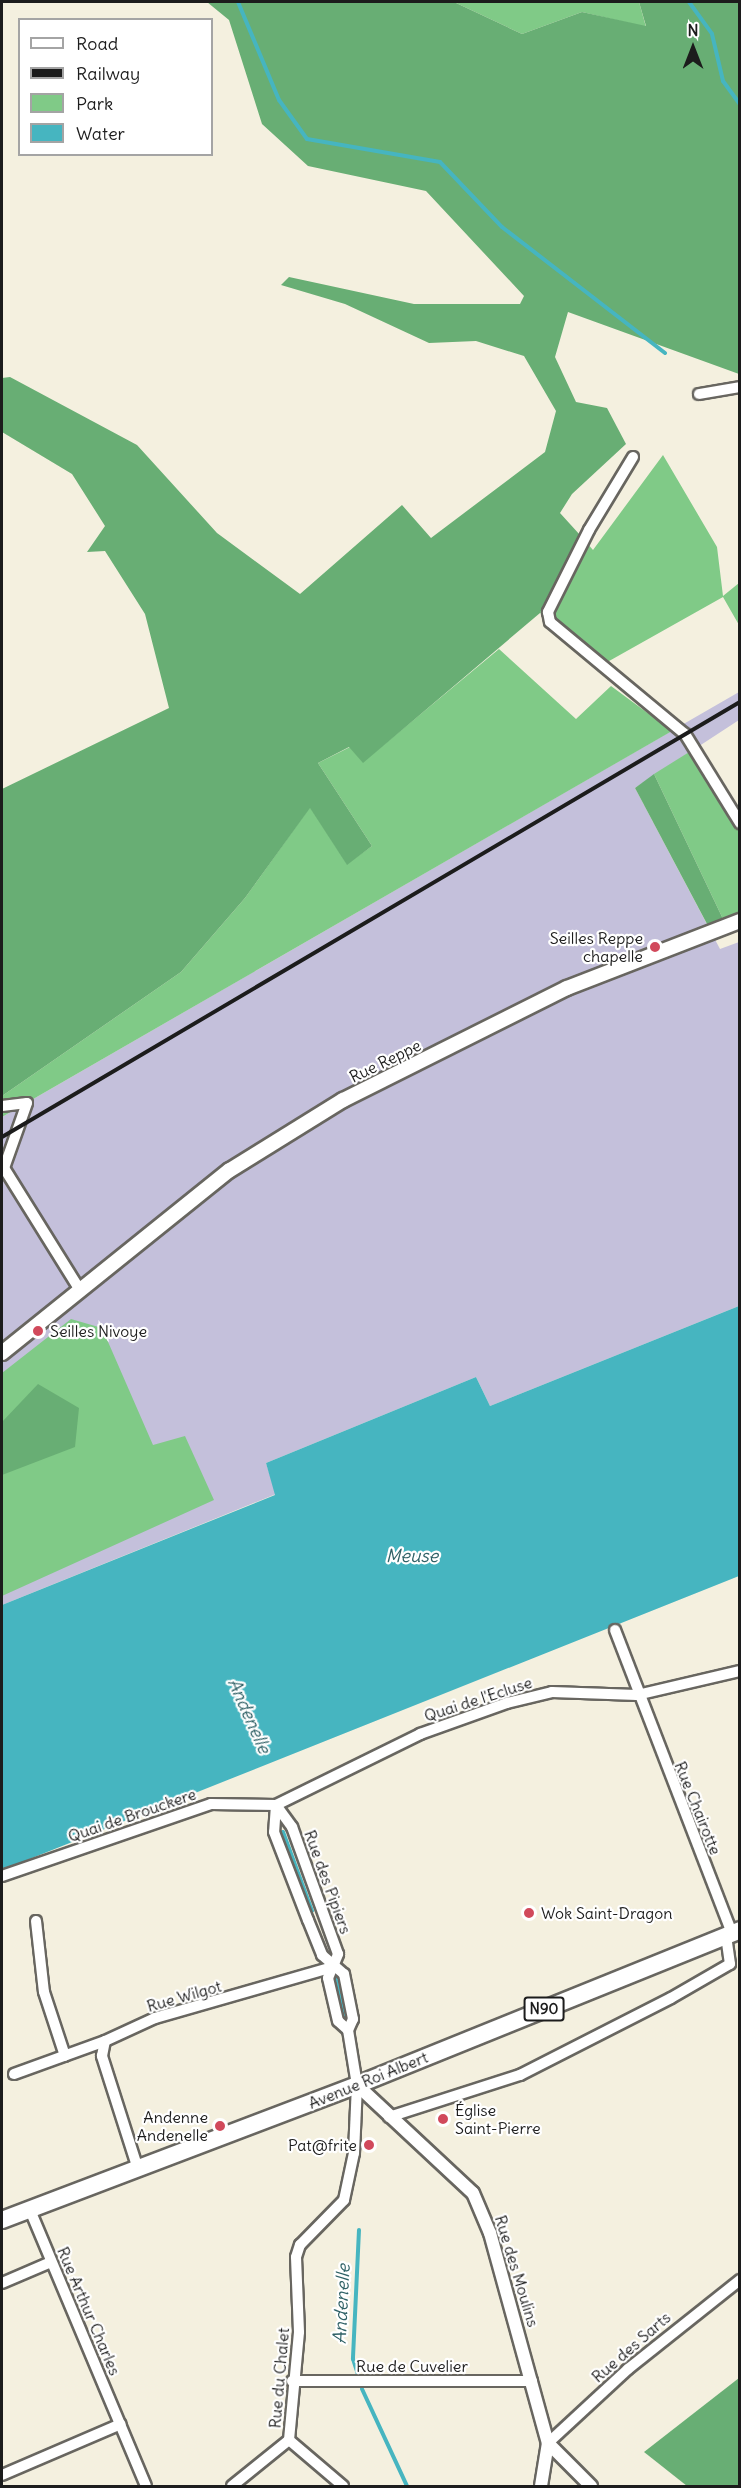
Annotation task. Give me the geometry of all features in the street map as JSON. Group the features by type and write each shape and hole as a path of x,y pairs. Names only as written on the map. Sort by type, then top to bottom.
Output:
{"main road":[{"name":"Rue Reppe","path":"2,1353 230,1170 343,1100 567,988 740,921"},
{"name":"Avenue Roi Albert","path":"2,2220 357,2085 732,1933"}],"street":[{"path":"699,394 740,387"},
{"path":"633,458 548,612 550,622 685,734 740,823"},
{"path":"2,1106 27,1103 4,1168 80,1290"},
{"name":"Rue Chairotte","path":"389,2117 520,2075 671,1998 730,1964 732,1933 637,1695 615,1630"},
{"name":"Quai de l'Ecluse","path":"276,1805 420,1734 507,1703 552,1692 637,1695 740,1671"},
{"name":"Quai de Brouckere","path":"2,1876 211,1804 276,1805"},
{"name":"Rue des Pipiers","path":"276,1805 292,1827 338,1954 328,1978 338,2021 348,2030"},
{"name":"Rue des Pipiers","path":"276,1805 274,1832 322,1955 333,1967 344,1974 353,2019 348,2030 357,2085 351,2181 332,2217 300,2245"},
{"path":"36,1921 44,1992 65,2056"},
{"name":"Rue Wilgot","path":"14,2074 105,2041 155,2018 333,1967"},
{"path":"105,2041 102,2056 138,2169"},
{"name":"Rue des Moulins","path":"357,2085 473,2193 490,2233 548,2443"},
{"name":"Rue Arthur Charles","path":"30,2210 146,2487"},
{"name":"Rue du Chalet","path":"231,2487 289,2440 292,2381 299,2332 300,2245"},
{"path":"2,2283 51,2262"},
{"name":"Rue des Sarts","path":"548,2443 628,2368 740,2280"},
{"name":"Rue de Cuvelier","path":"292,2381 532,2381"},
{"path":"2,2475 121,2424"},
{"path":"289,2440 343,2487"},
{"path":"541,2487 548,2443"},
{"path":"548,2443 591,2487"}],"shaded area":[{"path":"739,692 739,720 635,788 720,949 739,942 739,1306 490,1406 476,1377 266,1463 276,1494 2,1605 2,1117"}],"green space":[{"path":"207,2 454,2 522,34 582,12 646,26 639,2 739,2 739,374 568,312 555,357 576,402 607,408 626,444 572,494 560,513 580,535 540,613 363,763 349,747 318,763 372,846 347,865 310,808 245,898 181,972 2,1096 2,789 169,708 145,614 105,551 87,552 105,526 72,474 2,432 2,378 10,377 137,445 217,533 300,594 402,505 431,538 545,452 556,411 524,356 476,341 429,343 345,304 281,285 289,277 414,304 520,304 524,296 426,191 308,166 262,124 229,20"},
{"path":"454,2 639,2 646,27 582,12 522,34"},
{"path":"663,455 717,547 723,596 739,583 739,625 723,597 602,665 540,613 580,535 593,550"},
{"path":"499,649 576,719 611,686 672,731 2,1117 2,1096 181,972 245,898 310,807 347,864 372,846 318,763 350,747 363,762"},
{"path":"694,749 739,823 739,913 723,919 654,774"},
{"path":"654,774 723,919 707,924 635,788"},
{"path":"71,1319 102,1328 153,1445 185,1436 214,1500 2,1596 2,1373"},
{"path":"38,1384 79,1408 75,1447 2,1475 2,1422"},
{"path":"739,2378 739,2486 687,2486 644,2452"}],"water":[{"name":"Meuse","path":"739,1306 739,1576 2,1870 2,1605 275,1495 266,1463 476,1377 490,1406"}],"waterway":[{"path":"238,2 279,100 307,139 440,162 502,227 665,353"},
{"path":"689,2 712,34 723,81 740,104"},
{"name":"Andenelle","path":"283,1832 312,1911"},
{"name":"Andenelle","path":"335,1976 344,2017"},
{"name":"Andenelle","path":"359,2230 353,2359 359,2378"},
{"name":"Andenelle","path":"362,2389 407,2486"}],"railway":[{"path":"2,1137 740,702"}],"place":[{"name":"Seilles Reppe chapelle","path":"655,947"},
{"name":"Seilles Nivoye","path":"38,1331"},
{"name":"Wok Saint-Dragon","path":"529,1913"},
{"name":"Église Saint-Pierre","path":"443,2119"},
{"name":"Andenne Andenelle","path":"220,2126"},
{"name":"Pat@frite","path":"369,2145"}]}
